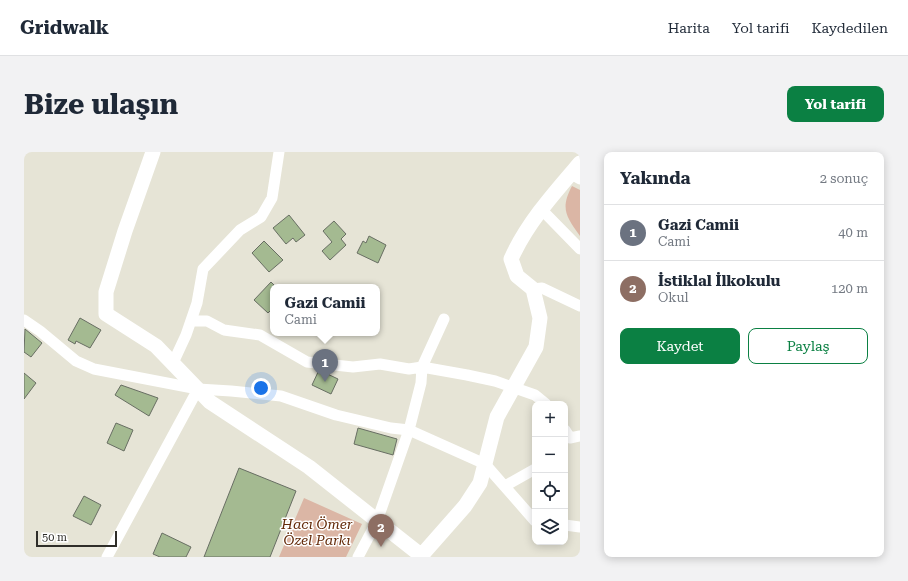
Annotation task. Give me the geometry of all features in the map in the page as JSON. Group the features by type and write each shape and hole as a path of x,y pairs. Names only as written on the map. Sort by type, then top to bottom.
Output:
{"street":[{"path":"153,152 125,231 106,292 106,314 156,346 210,402 309,467 422,556 465,506 480,483 496,417 536,347 540,318 533,289 517,276 511,259 519,241 542,210 577,172"},
{"path":"173,363 191,322 197,303 203,269 240,230 261,217 272,198 279,152"},
{"path":"542,210 580,249"},
{"path":"533,289 542,288 580,306"},
{"path":"358,557 377,521 410,430 422,367 444,319"},
{"path":"24,320 40,331 76,361 94,369 198,389 281,396 336,415 391,428 410,430 485,464 532,518"},
{"path":"191,322 207,321 224,330 260,335 307,362 353,367 380,364 409,369 422,367 467,374 513,387 535,395 542,401"},
{"path":"108,557 198,389"},
{"path":"505,486 532,471"},
{"path":"568,525 580,527"}],"green space":[{"path":"572,186 580,190 580,236 571,223 566,212 566,201"},
{"name":"Hacı Ömer Özel Parkı","path":"304,498 362,524 346,557 279,557"}],"building":[{"path":"289,215 305,235 296,242 293,238 286,244 273,228"},
{"path":"334,221 346,234 341,239 346,245 330,260 322,251 332,242 323,231"},
{"path":"369,236 386,245 378,263 357,253 363,241 366,243"},
{"path":"264,241 283,260 269,272 252,253"},
{"path":"271,282 273,284 270,284 270,311 268,313 254,300"},
{"path":"80,318 101,330 90,348 76,341 75,344 68,340"},
{"path":"25,329 42,343 31,357 24,352"},
{"path":"319,370 338,379 331,394 312,385"},
{"path":"24,373 36,383 24,399"},
{"path":"121,385 158,398 149,416 115,395"},
{"path":"116,423 133,430 124,451 107,443"},
{"path":"358,428 397,439 393,455 354,444"},
{"path":"239,468 296,491 270,557 204,557"},
{"path":"84,496 101,505 91,525 73,516"},
{"path":"162,533 191,547 186,557 160,557 153,554"}],"place":[{"name":"Gazi Camii","path":"325,382"},
{"name":"İstiklal İlkokulu","path":"381,547"}]}
